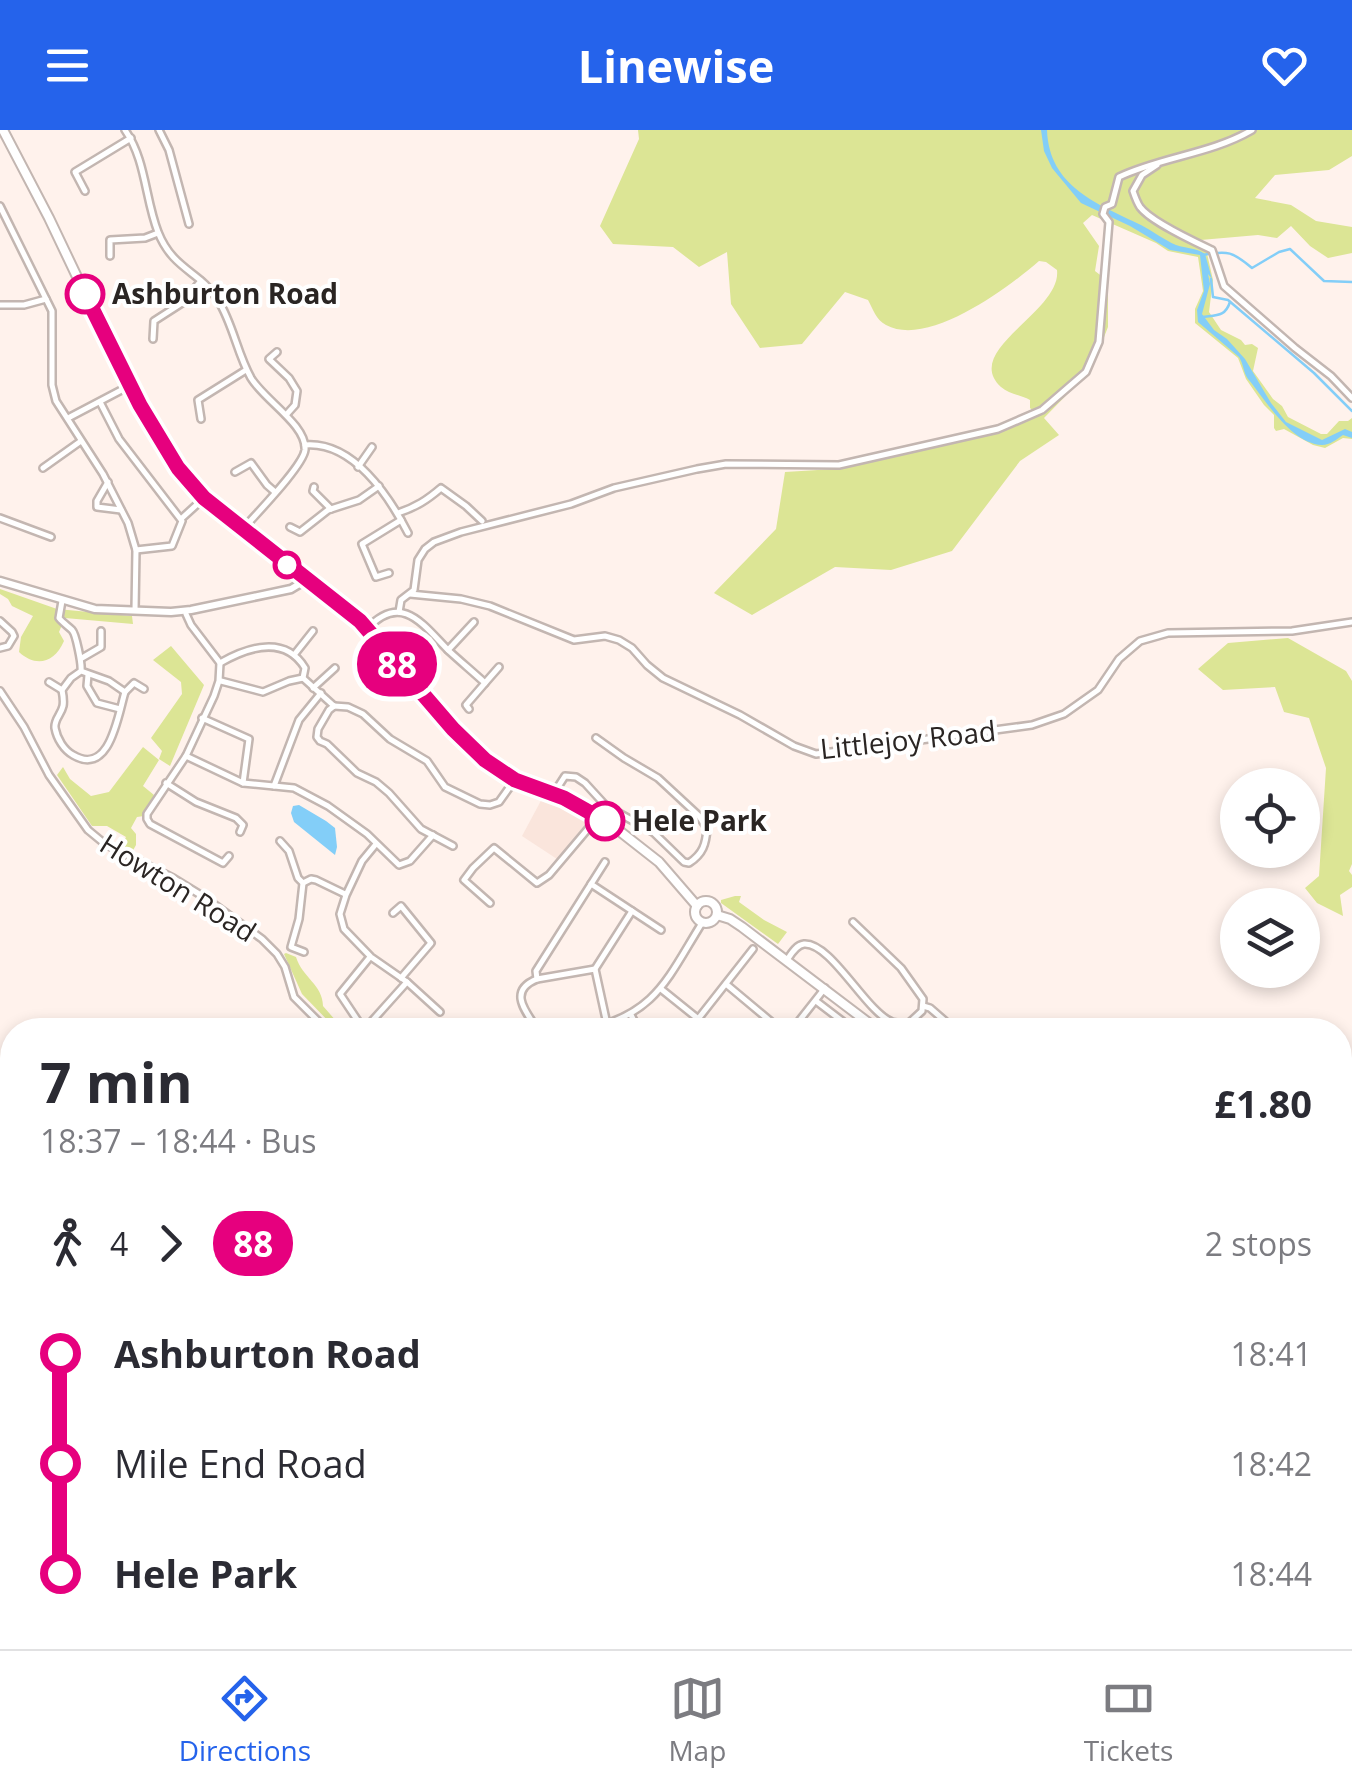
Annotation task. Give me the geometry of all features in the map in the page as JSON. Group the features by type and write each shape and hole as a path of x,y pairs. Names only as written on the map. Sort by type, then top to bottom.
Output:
{"main road":[{"path":"3,130 129,386 178,468 204,498 354,616 473,750 515,780 554,794 598,817 659,862 696,906"},
{"path":"711,902 716,915 712,921 702,923 694,914 696,906 711,902"},
{"path":"716,915 730,919 863,1018"}],"street":[{"path":"125,130 131,138 158,233 176,262 221,304 247,370 268,400 299,429 305,445 299,464 244,528"},
{"path":"159,130 170,150 190,224"},
{"path":"399,612 402,600 414,590 421,553 434,542 461,532 571,504 614,488 697,469 726,464 839,465 998,429 1042,410 1086,372 1100,342 1109,222 1103,214 1105,207 1112,204 1118,178 1252,130"},
{"path":"85,191 75,172 131,138"},
{"path":"1161,162 1142,175 1133,191 1139,206 1213,254 1224,286 1352,398"},
{"path":"0,206 52,312 56,401 108,482 128,523 136,550 135,610"},
{"path":"110,256 110,240 145,238 158,233"},
{"path":"154,340 154,321 182,303 200,281"},
{"path":"0,305 47,298"},
{"path":"277,352 269,360 297,391 295,405 286,416"},
{"path":"201,420 198,400 247,370"},
{"path":"69,418 129,386"},
{"path":"100,402 119,440 181,519 172,546 136,550"},
{"path":"41,469 82,440"},
{"path":"305,445 327,446 358,467 379,486 408,533"},
{"path":"358,467 372,446"},
{"path":"235,472 251,463 275,492"},
{"path":"108,482 97,507 122,510"},
{"path":"290,527 300,532 331,509 359,500 379,486"},
{"path":"314,487 313,491 331,509"},
{"path":"350,548 441,488 482,521"},
{"path":"181,519 204,498"},
{"path":"0,518 53,537"},
{"path":"363,541 376,577 389,573"},
{"path":"0,581 94,609 191,610 291,589 306,580"},
{"name":"Littlejoy Road","path":"410,594 490,606 574,640 605,636 620,640 663,678 816,754 1032,725 1064,714 1098,690 1119,659 1140,641 1168,633 1308,630 1352,622"},
{"path":"62,601 59,618 75,634 86,686 97,703 120,710"},
{"path":"367,629 386,614 399,612 415,617 484,683"},
{"path":"186,614 220,662 219,681 186,756 147,819 222,866 228,856"},
{"path":"0,622 14,636 8,646 0,648"},
{"path":"448,650 474,622"},
{"path":"294,655 313,630"},
{"path":"82,658 101,647 101,631"},
{"path":"220,662 270,646 282,647 305,668 303,678"},
{"path":"469,709 466,705 499,666"},
{"path":"313,688 335,668"},
{"path":"126,692 85,673 71,678 62,690 63,707 54,723 65,749 83,760 100,756 115,733 126,692 134,683"},
{"path":"132,674 134,683"},
{"path":"219,681 263,692 303,678"},
{"path":"303,678 334,706 363,714 390,738 427,761 446,787 480,804 498,802 515,780"},
{"path":"49,682 62,690"},
{"path":"134,683 144,688"},
{"name":"Howton Road","path":"0,691 88,830 105,844 204,897 262,939 285,967 294,997 315,1018"},
{"path":"274,786 299,720 321,693"},
{"path":"334,706 318,728 320,741 356,772 389,793 421,828 454,846"},
{"path":"202,718 249,739 243,782"},
{"path":"554,794 560,780 567,776 585,782 606,806 653,832 684,862 689,863 701,852 706,824 658,778 596,738"},
{"path":"186,756 243,782 289,787 328,806 368,834 403,866 433,836"},
{"path":"566,766 567,776"},
{"path":"166,783 196,802 236,818 242,825 240,832"},
{"path":"490,904 464,880 494,848 537,882 542,881 598,817"},
{"path":"280,841 289,851 302,882 291,947 304,952"},
{"path":"377,843 362,861 346,895 340,914 344,929 370,957 440,1012"},
{"path":"537,978 536,970 605,862"},
{"path":"302,882 316,880 346,895"},
{"path":"591,884 662,930"},
{"path":"373,1018 431,943 401,906 393,913"},
{"path":"606,1018 595,970 632,911"},
{"path":"853,922 900,968 923,999 917,1018"},
{"path":"623,1018 661,990 702,923"},
{"path":"787,960 800,946 814,948 830,958 886,1018"},
{"path":"700,1018 754,949"},
{"path":"356,1018 340,994 370,957"},
{"path":"530,1018 521,1000 529,982 595,970"},
{"path":"726,984 767,1018"},
{"path":"802,1018 825,988"},
{"path":"661,990 696,1018"},
{"path":"816,1001 838,1018"},
{"path":"923,1006 942,1018"}],"shaded area":[{"path":"544,795 571,805 589,820 557,859 522,836"}],"green space":[{"path":"638,130 1352,130 1352,156 1329,170 1275,175 1255,198 1291,205 1316,221 1352,227 1352,253 1328,258 1291,226 1277,238 1258,235 1189,241 1206,249 1213,280 1209,312 1221,330 1258,348 1253,371 1273,399 1288,417 1321,434 1327,434 1339,421 1352,418 1352,439 1343,438 1325,448 1284,429 1276,431 1274,415 1246,379 1238,358 1195,323 1195,309 1203,291 1198,257 1168,251 1092,215 1083,223 1099,246 1095,271 1108,281 1108,327 1091,370 1044,418 1059,435 1020,461 952,551 891,570 835,567 752,615 714,593 776,529 785,472 834,469 999,430 1035,413 1030,400 1001,387 992,373 994,359 1002,345 1045,301 1057,270 1039,261 967,312 923,328 903,330 886,325 868,300 845,292 802,344 760,348 731,304 727,252 699,267 673,247 613,244 600,226 639,139"},
{"path":"0,589 57,609 132,616 133,624 65,618 59,632 64,641 60,649 50,659 31,660 19,652 21,637 33,616 12,606"},
{"path":"1288,638 1346,671 1352,681 1352,887 1340,895 1343,916 1320,904 1320,888 1305,888 1319,876 1326,768 1309,718 1284,712 1275,687 1223,690 1198,669 1228,643"},
{"path":"171,646 204,685 170,766 159,759 162,751 151,738 182,694 181,682 153,660"},
{"path":"143,747 159,760 143,786 154,795 144,816 137,817 131,828 136,834 136,845 131,854 120,848 126,837 107,826 92,826 57,775 63,767 70,779 91,796 109,792"},
{"path":"741,896 739,902 787,932 778,944 721,903"},
{"path":"284,954 296,957 334,1018 325,1018 302,994"}],"water":[{"path":"1041,130 1047,130 1056,166 1079,191 1172,243 1205,254 1212,279 1208,274 1210,284 1202,314 1245,359 1286,422 1322,440 1345,429 1352,432 1352,438 1343,435 1322,445 1289,429 1248,379 1239,357 1198,322 1197,310 1204,291 1200,255 1170,250 1081,203 1052,168"},
{"path":"299,805 335,828 335,855 294,822 293,806"}],"waterway":[{"path":"1203,255 1230,254 1252,268 1290,249 1324,281 1352,282"},
{"path":"1211,279 1213,297 1228,300 1352,411"},
{"path":"1202,317 1223,313 1230,302"}],"bus line":[{"name":"88","path":"85,294 140,405 190,484 360,621 453,729 485,760 515,780 564,798 605,821"}],"place":[{"name":"Ashburton Road","path":"85,294"},
{"name":"Hele Park","path":"605,821"}]}
